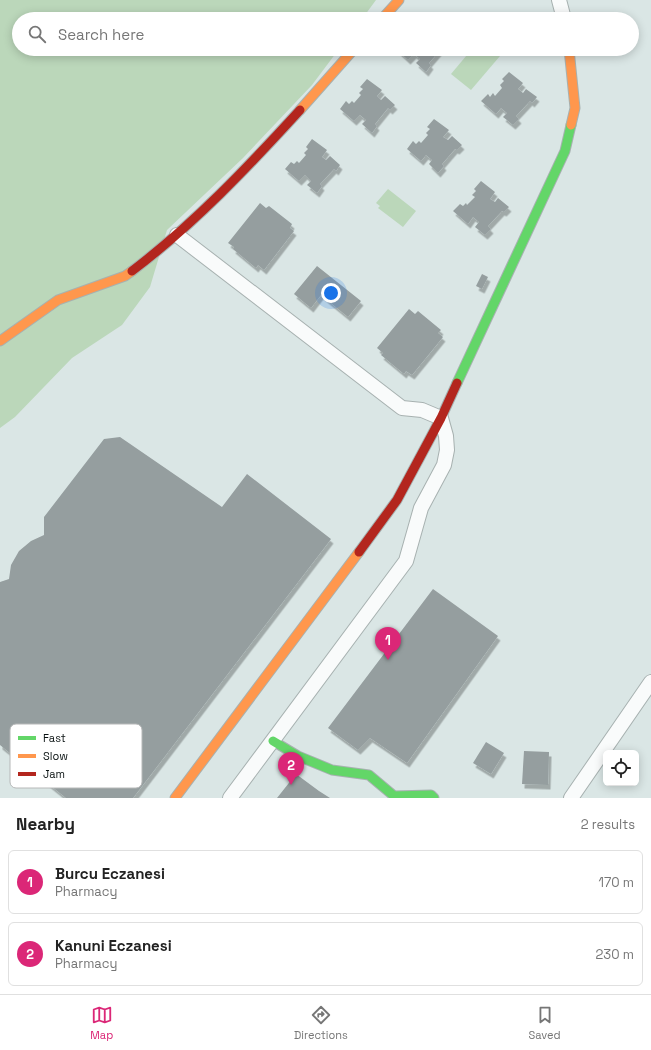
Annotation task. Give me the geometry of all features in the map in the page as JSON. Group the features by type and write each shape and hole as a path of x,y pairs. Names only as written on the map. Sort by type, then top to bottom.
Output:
{"street":[{"path":"388,12 399,0"},
{"path":"559,0 562,12"},
{"path":"0,341 58,300 126,276 165,246 260,154 348,56"},
{"path":"175,798 397,500 441,418 565,151 575,108 570,56"},
{"path":"177,235 402,408 422,410 441,418"},
{"path":"230,798 406,561 421,508 444,465 447,450 446,436 441,418"},
{"path":"571,798 651,682"},
{"path":"273,741 298,756 332,770 369,775 394,796 431,795 434,798"}],"green space":[{"path":"0,0 376,0 367,12 12,12 12,56 334,56 312,85 243,158 167,230 150,287 122,325 72,358 15,417 0,428"},
{"path":"466,56 500,56 471,90 451,74"},
{"path":"388,189 416,211 403,227 378,208 380,206 376,203"}],"building":[{"path":"404,56 412,56 408,60"},
{"path":"416,56 435,56 429,63 431,65 426,72 416,63 420,59"},
{"path":"509,72 523,83 518,89 523,93 526,89 537,97 532,103 530,101 516,116 519,119 513,125 503,117 507,113 501,108 496,114 481,101 488,94 490,97 493,93 495,96 502,88 500,85 504,81 502,79"},
{"path":"367,79 382,90 377,96 381,100 385,96 395,105 390,110 388,108 375,124 377,126 372,133 362,124 366,120 360,115 354,121 340,109 346,101 349,104 352,101 354,103 361,95 359,93 363,89 360,87"},
{"path":"434,119 449,130 443,137 448,140 452,136 462,145 457,150 455,149 442,164 444,166 438,173 429,164 432,160 426,155 421,161 407,149 413,141 416,144 419,141 421,143 428,135 426,133 430,129 427,127"},
{"path":"312,139 327,150 322,157 326,160 330,156 340,165 336,171 334,169 320,184 322,186 317,193 307,185 311,181 305,175 299,181 285,169 291,162 294,164 297,161 299,163 306,155 304,153 308,149 306,147"},
{"path":"481,181 495,192 490,199 495,202 498,198 509,207 504,212 502,211 488,226 491,229 485,235 475,227 479,222 473,217 468,224 453,211 460,204 463,206 466,203 467,205 475,197 472,195 476,191 474,189"},
{"path":"260,203 266,208 269,206 292,224 290,228 294,231 264,270 258,265 256,268 228,243"},
{"path":"317,266 361,301 348,317 321,295 311,308 294,294"},
{"path":"482,274 488,277 482,289 476,286"},
{"path":"409,309 415,314 418,311 441,330 438,333 443,337 412,375 406,371 404,374 381,355 383,353 377,348"},
{"path":"120,437 222,507 247,474 331,539 142,786 142,724 10,724 10,753 0,745 0,582 9,579 11,565 19,551 31,541 44,535 44,517 104,439"},
{"path":"433,589 498,636 407,763 370,738 358,750 328,728"},
{"path":"486,742 504,753 491,774 473,763"},
{"path":"524,751 549,752 548,785 522,784"},
{"path":"296,774 319,791 330,798 277,798"},
{"path":"54,788 141,788 133,798 66,798"}],"traffic: fast":[{"path":"457,383 565,151 571,125"},
{"path":"273,741 298,756 332,770 369,775 394,796 431,795 434,798"}],"traffic: slow":[{"path":"388,12 399,0"},
{"path":"300,110 348,56"},
{"path":"570,56 575,108 571,125"},
{"path":"0,341 58,300 125,276 132,271"},
{"path":"175,798 359,552"}],"traffic: jam":[{"path":"132,271 177,234 220,194 261,153 300,110"},
{"path":"359,552 397,500 441,418 457,383"}],"place":[{"name":"Burcu Eczanesi","path":"388,660"},
{"name":"Kanuni Eczanesi","path":"291,785"}]}
